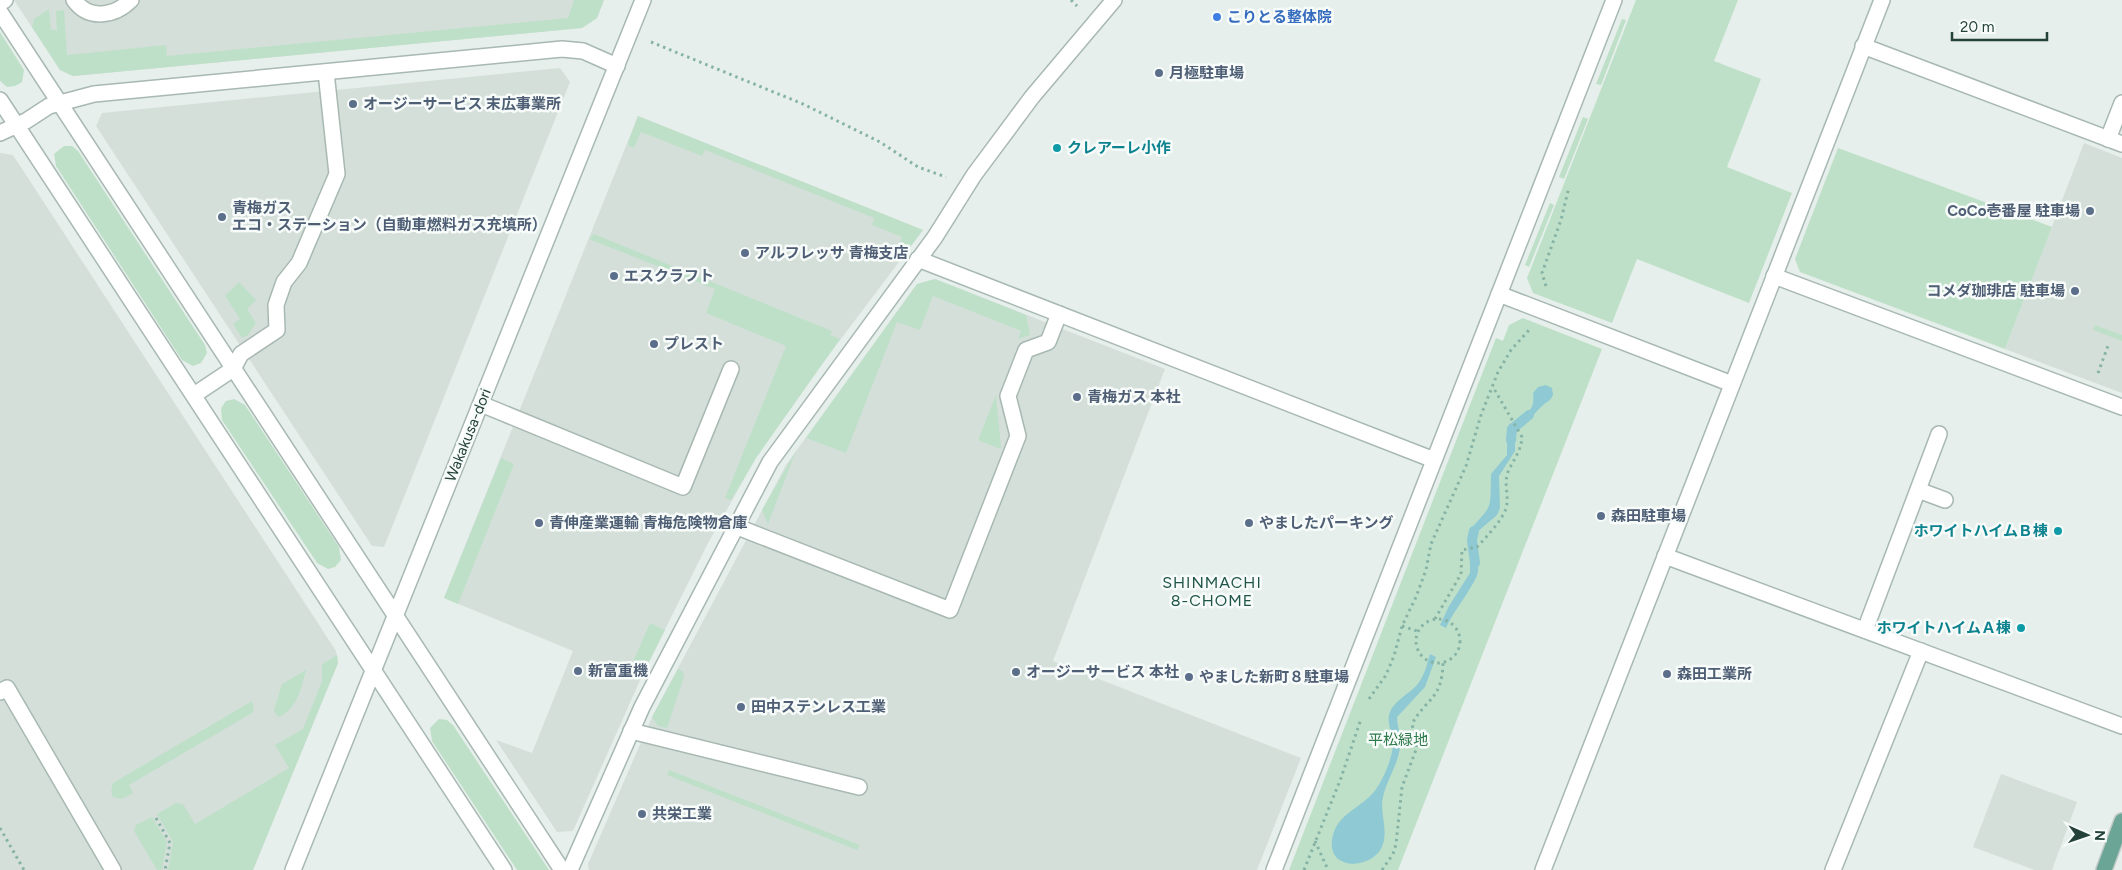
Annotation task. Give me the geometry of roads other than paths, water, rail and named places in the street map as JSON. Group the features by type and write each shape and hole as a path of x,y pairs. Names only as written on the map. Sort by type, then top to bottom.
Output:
{"main road":[{"path":"2104,870 2122,821"}],"street":[{"path":"0,3 5,0"},
{"path":"74,0 88,11 100,14 112,13 131,0"},
{"name":"Wakakusa-dori","path":"293,870 643,0"},
{"path":"570,870 631,731 770,462 935,237 968,184 1032,97 1114,0"},
{"path":"1274,870 1614,0"},
{"path":"1543,870 1882,0"},
{"path":"0,12 562,870"},
{"path":"1863,46 2115,141 2122,102"},
{"path":"0,133 49,106 94,94 562,49 583,51 617,66"},
{"path":"194,395 233,369 241,354 277,330 276,305 284,282 299,263 337,174 326,72"},
{"path":"0,100 504,870"},
{"path":"918,259 1434,460"},
{"path":"1774,276 2122,407"},
{"path":"1498,294 1732,384"},
{"path":"736,526 950,610 1018,436 1008,396 1026,350 1048,342 1058,314"},
{"path":"481,404 683,487 731,369"},
{"path":"1865,630 1939,434"},
{"path":"1918,490 1945,500"},
{"path":"1665,556 2122,726"},
{"path":"1833,870 1921,651"},
{"path":"0,692 7,688 112,870"},
{"path":"631,731 859,787"}],"water":[{"path":"1546,385 1552,388 1552,397 1521,427 1517,419 1531,409 1533,393 1538,387"},
{"path":"1510,423 1515,431 1515,451 1499,476 1500,508 1497,515 1476,533 1475,543 1469,544 1469,531 1489,506 1491,474 1507,455 1507,429"},
{"path":"1476,551 1477,576 1446,628 1440,625 1449,606 1470,573 1470,552"},
{"path":"1430,654 1436,657 1425,687 1397,717 1400,747 1383,797 1384,842 1375,856 1367,861 1350,864 1342,862 1332,850 1334,831 1343,818 1367,799 1380,783 1387,769 1393,747 1389,719 1390,712 1395,704 1419,682 1425,671"}],"waterway":[{"path":"1511,440 1512,429 1529,415"},
{"path":"1474,531 1472,540 1475,563"}],"place":[{"name":"こりとる整体院","path":"1217,17"},
{"name":"月極駐車場","path":"1159,73"},
{"name":"オージーサービス 末広事業所","path":"353,104"},
{"name":"クレアーレ小作","path":"1057,148"},
{"name":"CoCo壱番屋 駐車場","path":"2090,211"},
{"name":"青梅ガス エコ・ステーション（自動車燃料ガス充填所）","path":"222,217"},
{"name":"アルフレッサ 青梅支店","path":"745,253"},
{"name":"エスクラフト","path":"614,276"},
{"name":"コメダ珈琲店 駐車場","path":"2075,291"},
{"name":"プレスト","path":"654,344"},
{"name":"青梅ガス 本社","path":"1077,397"},
{"name":"森田駐車場","path":"1601,516"},
{"name":"青伸産業運輸 青梅危険物倉庫","path":"539,523"},
{"name":"やましたパーキング","path":"1249,523"},
{"name":"ホワイトハイムＢ棟","path":"2058,531"},
{"name":"ホワイトハイムＡ棟","path":"2021,628"},
{"name":"新富重機","path":"578,671"},
{"name":"オージーサービス 本社","path":"1016,672"},
{"name":"森田工業所","path":"1667,674"},
{"name":"やました新町８駐車場","path":"1189,677"},
{"name":"田中ステンレス工業","path":"741,707"},
{"name":"共栄工業","path":"642,814"}],"district":[{"name":"SHINMACHI 8-CHOME","path":"1212,591"}],"park label":[{"name":"平松緑地","path":"1398,740"}]}
